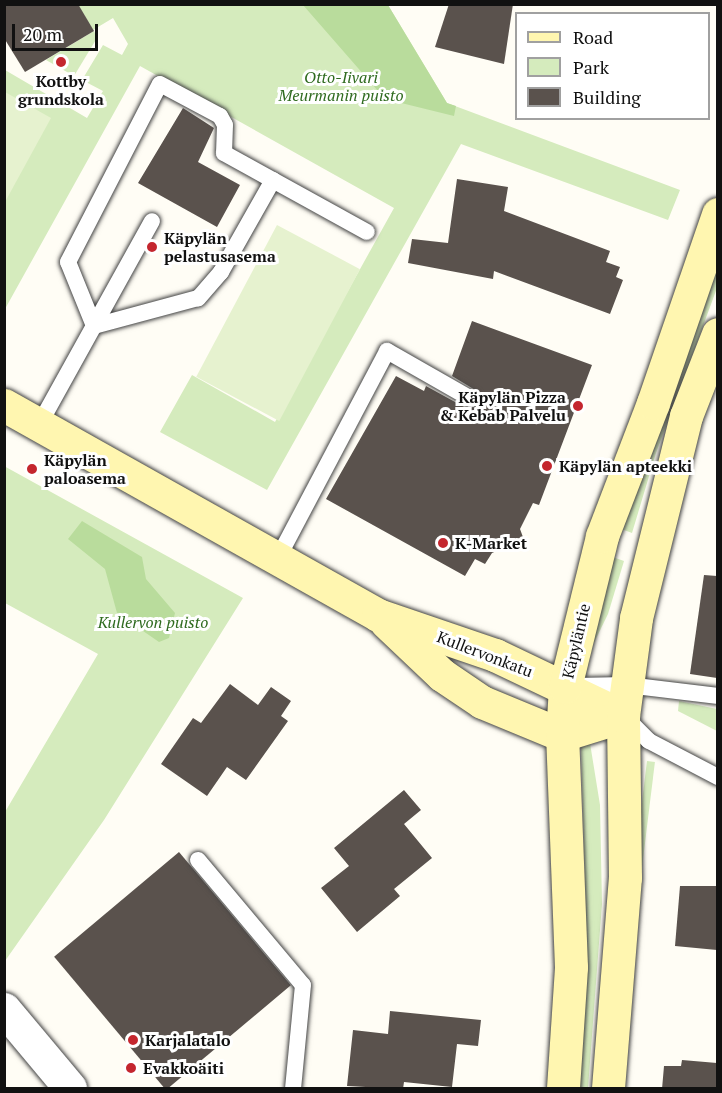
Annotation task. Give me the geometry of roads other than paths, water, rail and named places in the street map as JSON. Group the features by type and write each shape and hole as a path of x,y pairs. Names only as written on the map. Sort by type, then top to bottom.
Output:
{"main road":[{"name":"Käpyläntie","path":"563,1089 571,967 571,887 562,735 565,687 602,536 653,403 717,214"},
{"path":"608,1089 625,878 625,700 636,618 686,416 717,334"},
{"name":"Kullervonkatu","path":"4,405 378,615 495,655 565,687 625,700"},
{"name":"Kullervonkatu","path":"378,615 442,675 482,702 562,735"},
{"path":"562,735 625,700"}],"street":[{"path":"4,1009 70,1089"}],"lane":[{"path":"94,326 68,262 76,240 160,84 220,116 225,124 224,153 367,232"},
{"path":"94,326 198,298 222,272 273,180"},
{"path":"39,425 152,221"},
{"path":"278,558 387,351 471,399"},
{"path":"717,696 625,700 649,741 717,777"},
{"path":"198,860 303,986 293,1089"}],"place":[{"name":"Kottby grundskola","path":"61,62"},
{"name":"Käpylän pelastusasema","path":"152,247"},
{"name":"Käpylän Pizza & Kebab Palvelu","path":"578,406"},
{"name":"Käpylän apteekki","path":"547,466"},
{"name":"Käpylän paloasema","path":"32,469"},
{"name":"K-Market","path":"443,543"},
{"name":"Karjalatalo","path":"133,1040"},
{"name":"Evakkoäiti","path":"131,1068"}],"park label":[{"name":"Otto-Iivari Meurmanin puisto","path":"341,86"},
{"name":"Kullervon puisto","path":"153,622"}]}
